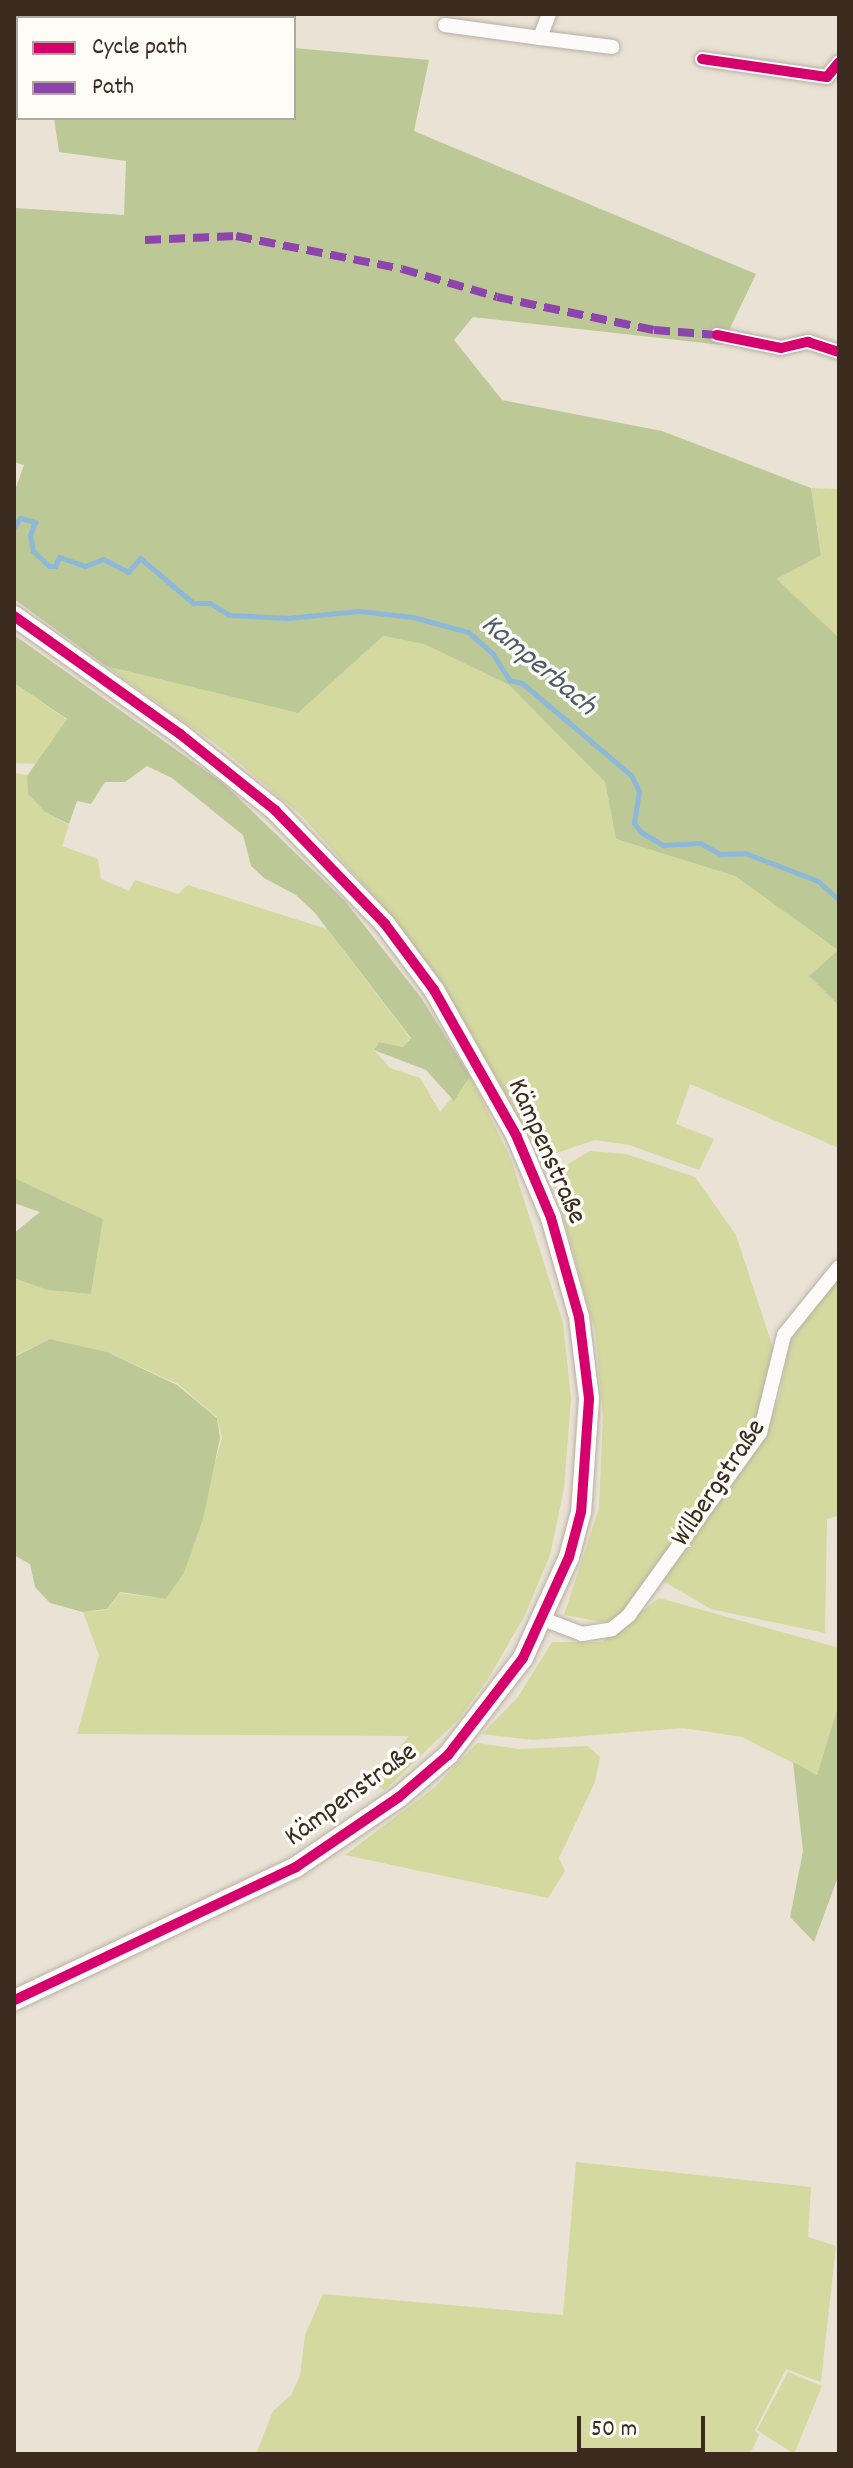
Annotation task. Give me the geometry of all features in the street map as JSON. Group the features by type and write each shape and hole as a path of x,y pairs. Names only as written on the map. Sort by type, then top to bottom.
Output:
{"street":[{"path":"540,38 549,14"},
{"path":"445,25 612,47"},
{"path":"702,59 827,77 839,62"},
{"path":"717,335 781,348 808,342 839,352"},
{"name":"Kämpenstraße","path":"14,616 180,734 285,819 385,924 476,1059 551,1218 583,1344 589,1399 581,1512 543,1619 523,1658 466,1736 399,1797 351,1832 231,1900 14,2000"},
{"name":"Wilbergstraße","path":"543,1619 582,1634 612,1629 629,1615 760,1433 784,1335 839,1267"}],"green space":[{"path":"296,48 429,60 414,131 756,274 722,345 473,317 454,340 502,400 662,431 811,488 821,555 777,579 839,638 839,1006 809,976 838,950 735,876 616,839 605,782 509,685 424,644 383,636 298,713 106,666 14,599 14,493 24,465 14,462 14,208 124,215 126,161 59,152 54,120 296,120"},
{"path":"811,488 839,489 839,638 777,579 821,554"},
{"path":"14,635 223,783 345,901 422,999 470,1076 454,1101 426,1070 374,1050 379,1042 403,1047 411,1038 315,913 296,895 264,878 251,866 243,835 172,778 147,766 125,782 105,782 91,804 77,801 69,824 45,812 28,794 27,776 67,719 14,683"},
{"path":"383,636 424,644 509,685 605,782 616,839 735,876 838,950 809,976 839,1006 839,1148 690,1084 676,1124 714,1139 699,1170 629,1145 595,1140 542,1158 442,983 395,920 302,816 220,747 106,666 298,713"},
{"path":"14,683 67,720 37,764 14,763"},
{"path":"14,773 27,775 28,794 45,812 69,825 62,846 98,859 101,879 129,891 135,880 178,894 188,885 327,929 410,1038 403,1047 379,1042 374,1050 390,1068 420,1078 440,1112 470,1076 511,1159 563,1323 571,1398 564,1489 550,1555 525,1615 488,1679 458,1720 385,1790 370,1783 409,1736 77,1734 99,1655 83,1612 107,1610 120,1593 166,1599 184,1573 222,1438 217,1417 178,1384 107,1352 50,1339 14,1356 14,1278 47,1290 91,1294 103,1219 14,1178"},
{"path":"590,1151 626,1154 695,1177 736,1235 774,1351 756,1428 627,1611 608,1623 564,1615 599,1508 603,1415 595,1330 551,1174"},
{"path":"14,1178 103,1219 91,1294 47,1290 14,1278 14,1233 40,1212 14,1203"},
{"path":"839,1277 839,1516 827,1519 825,1633 711,1609 663,1581 765,1435 779,1398 791,1337"},
{"path":"50,1339 107,1352 177,1385 217,1418 220,1438 203,1519 184,1573 166,1599 120,1592 107,1609 83,1612 50,1603 35,1587 30,1564 14,1555 14,1357"},
{"path":"659,1598 839,1648 839,1703 817,1775 742,1737 683,1728 533,1740 482,1734 518,1697 552,1642 602,1642"},
{"path":"839,1703 839,1874 814,1942 790,1917 803,1851 793,1762 817,1775"},
{"path":"477,1743 519,1749 588,1746 600,1757 595,1782 559,1858 565,1871 548,1898 345,1855 435,1787"},
{"path":"576,2162 811,2187 808,2237 836,2246 821,2382 786,2369 755,2430 759,2435 750,2454 256,2454 273,2411 291,2395 300,2376 305,2335 323,2294 563,2315"},
{"path":"788,2372 822,2386 794,2454 757,2430"}],"waterway":[{"name":"Kamperbach","path":"14,527 20,518 35,522 30,535 33,551 49,566 55,566 59,557 85,566 103,559 128,572 140,558 193,603 210,603 229,615 288,618 359,611 413,617 468,632 493,654 509,680 522,683 631,775 639,791 634,823 641,832 663,845 700,843 720,854 745,853 818,881 839,900"}],"marked path":[{"path":"145,240 236,236 402,269 497,297 654,330 717,335"}],"cycle path":[{"path":"702,59 827,77 839,62"},
{"path":"717,335 781,348 808,342 839,352"},
{"path":"14,616 180,734 275,810 385,924 434,990 516,1135 551,1218 579,1317 589,1399 581,1512 569,1557 523,1658 448,1755 399,1797 296,1867 14,2000"}]}
